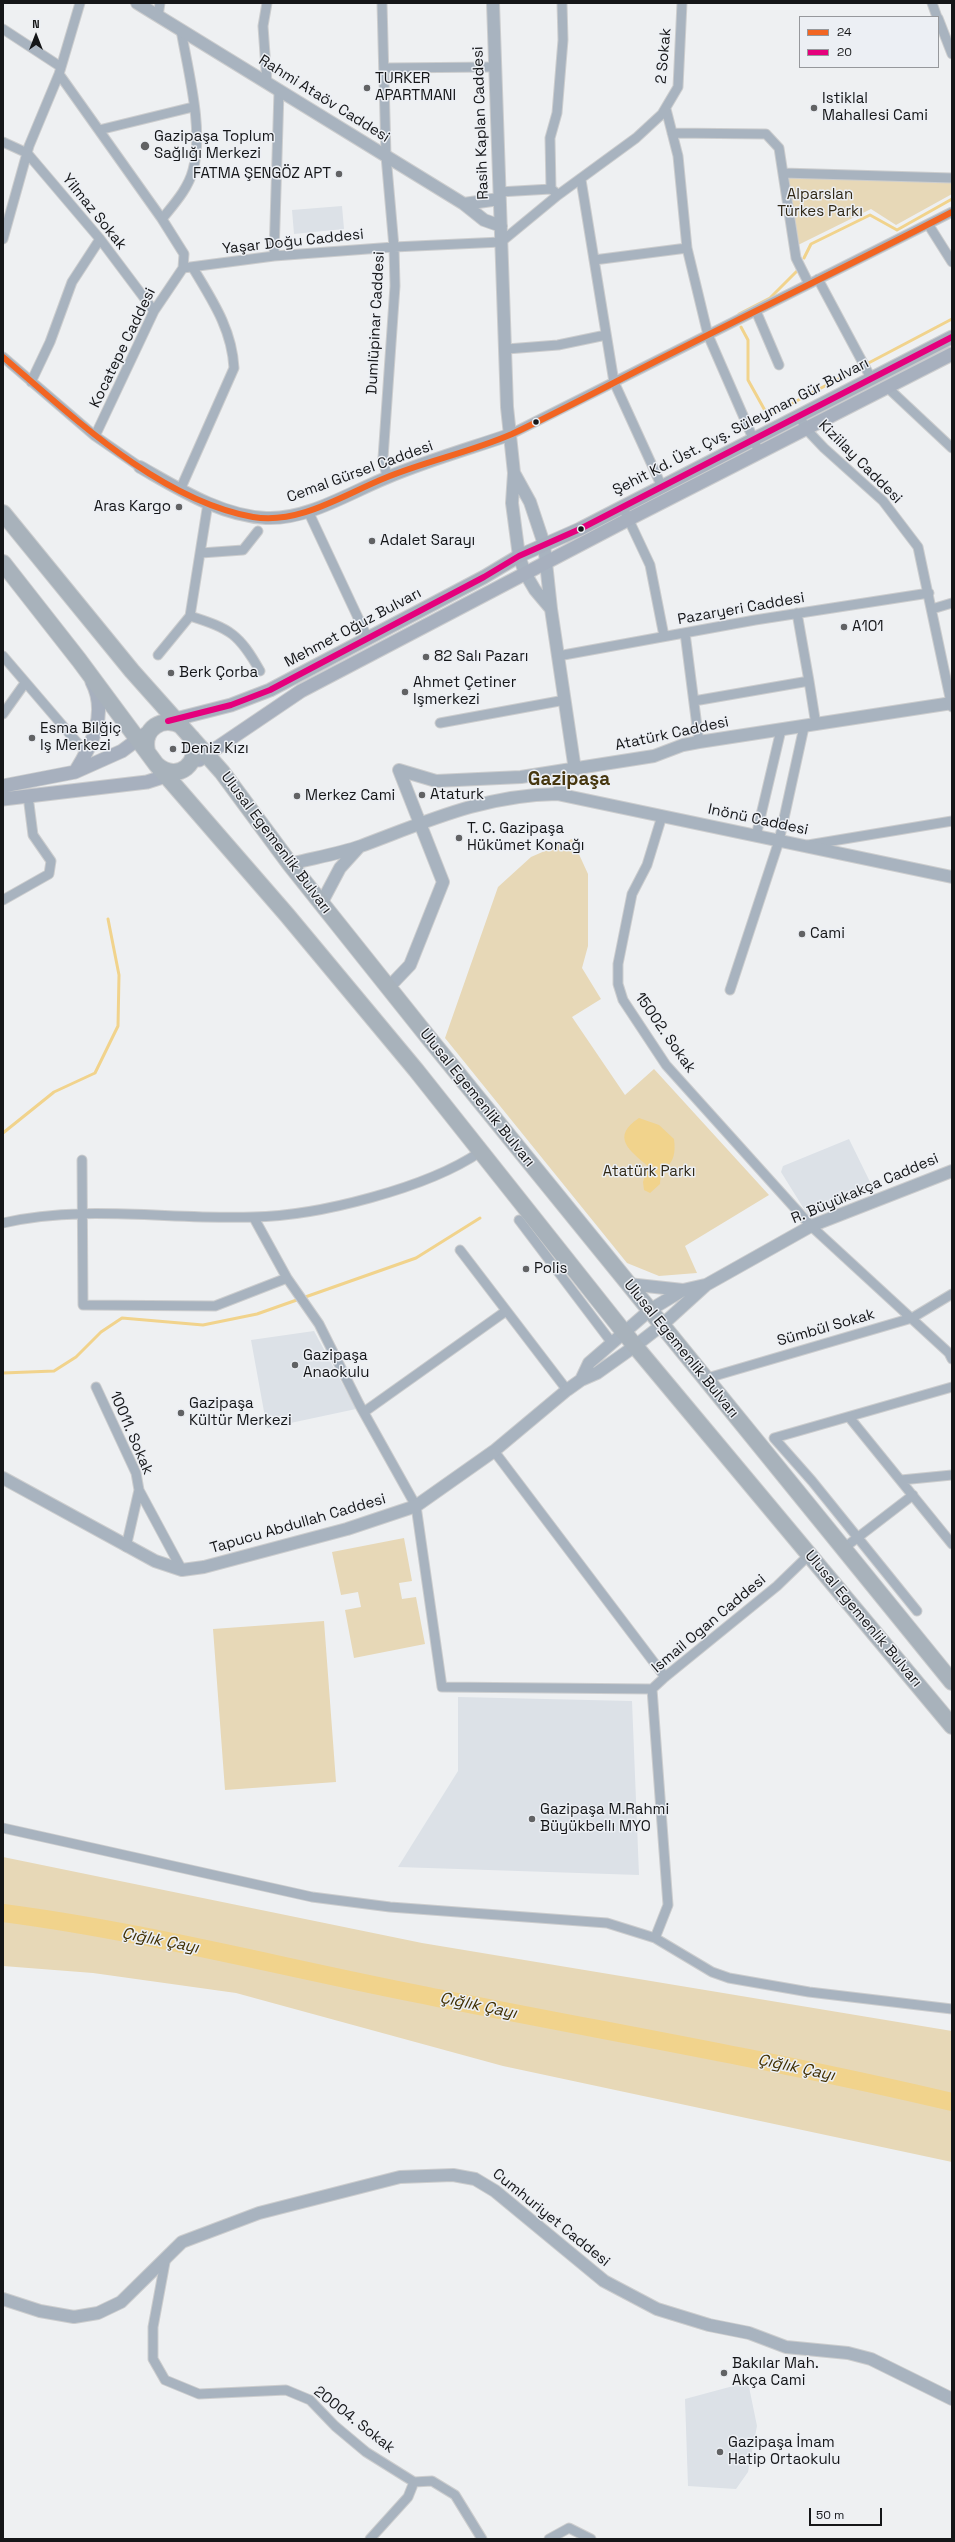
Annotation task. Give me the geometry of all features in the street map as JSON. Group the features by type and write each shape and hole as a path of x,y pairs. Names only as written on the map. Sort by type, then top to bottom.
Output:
{"highway":[{"name":"Ulusal Egemenlik Bulvarı","path":"3,513 175,722 208,754 290,864 704,1379 844,1548 952,1682"},
{"name":"Ulusal Egemenlik Bulvarı","path":"3,563 148,746 167,776 287,915 480,1152 618,1337 635,1346 952,1726"},
{"path":"175,722 160,722 148,746 168,771 185,768 195,753 192,738"}],"main road":[{"name":"Şehit Kd. Üst. Çvş. Süleyman Gür Bulvarı","path":"544,544 580,529 662,487 799,415 869,375 952,337"},
{"name":"Şehit Kd. Üst. Çvş. Süleyman Gür Bulvarı","path":"548,562 759,452 888,388 952,354"},
{"name":"Mehmet Oğuz Bulvarı","path":"175,722 231,705 270,690 544,544"},
{"name":"Mehmet Oğuz Bulvarı","path":"3,799 147,782 167,776 185,768 208,754 301,691 548,562"},
{"path":"75,772 87,754 97,728 98,697 79,660"},
{"path":"3,786 75,772 122,751 148,746"}],"street":[{"path":"3,239 27,153 60,70 80,3"},
{"name":"Rahmi Ataöv Caddesi","path":"137,3 464,204 484,220 501,226"},
{"path":"158,16 160,3"},
{"path":"266,83 263,26 267,3"},
{"name":"Dumlüpinar Caddesi","path":"382,3 386,156 394,247 395,286 383,458 387,477"},
{"name":"Rasih Kaplan Caddesi","path":"493,3 494,67 507,349 509,435 514,474 512,503 519,556 525,573 535,590 551,609"},
{"path":"555,192 550,138 557,114 562,40 562,3"},
{"name":"2 Sokak","path":"666,109 678,87 682,3"},
{"path":"932,3 937,16"},
{"path":"939,21 952,54"},
{"path":"3,29 60,70 99,130 162,219 184,254 188,268 225,321 233,350 234,368 180,490"},
{"path":"162,219 182,194 193,171 196,154 193,107 181,30"},
{"path":"384,68 494,67"},
{"path":"274,256 279,91"},
{"path":"99,130 193,107"},
{"path":"501,242 555,192 581,180 636,138 666,109 678,156 686,248 708,335 759,452"},
{"path":"672,133 766,134 779,148 796,258 809,284"},
{"name":"Yilmaz Sokak","path":"3,142 27,153 100,239 154,311"},
{"path":"783,173 952,178"},
{"path":"581,180 614,382 662,487"},
{"path":"464,204 499,196 555,192"},
{"path":"509,435 952,212"},
{"path":"928,224 952,262"},
{"path":"31,382 50,342 72,282 100,239"},
{"name":"Yaşar Doğu Caddesi","path":"188,268 274,256 394,247 501,242"},
{"path":"594,260 686,248"},
{"name":"Kocatepe Caddesi","path":"95,436 154,311 188,268"},
{"path":"818,280 869,375"},
{"path":"756,311 779,365"},
{"path":"507,349 558,345 606,335"},
{"name":"Cemal Gürsel Caddesi","path":"3,357 95,436 140,467 180,490 208,503 253,517 268,518 308,511 387,477 509,435"},
{"path":"888,388 952,448"},
{"name":"Kiziilay Caddesi","path":"799,415 806,429 842,466 883,501 918,547 952,705"},
{"name":"Rasih Kaplan Caddesi","path":"514,474 530,502 544,544 548,562 551,609 575,770"},
{"path":"158,655 190,616 208,503"},
{"path":"622,507 650,565 664,636"},
{"path":"308,511 368,639"},
{"path":"201,553 243,550 258,531"},
{"name":"Pazaryeri Caddesi","path":"558,656 797,613 929,593"},
{"path":"932,609 952,603"},
{"path":"730,990 780,841 810,726 809,681 797,613"},
{"path":"190,616 222,626 240,641 260,671"},
{"path":"685,633 699,742"},
{"path":"3,656 87,754"},
{"path":"694,701 809,681"},
{"path":"3,714 25,683"},
{"path":"440,724 565,700"},
{"name":"Atatürk Caddesi","path":"419,822 399,770 436,781 521,777 575,770 626,759 654,756 683,745 699,742 952,705"},
{"path":"756,836 781,730"},
{"path":"557,794 565,779 575,770"},
{"name":"Inönü Caddesi","path":"290,864 359,847 419,822 504,798 557,794 952,877"},
{"path":"3,900 49,874 51,861 33,835 28,796"},
{"name":"15002. Sokak","path":"662,816 647,865 632,894 618,964 618,984 623,1000 666,1065 811,1226 912,1318 949,1353 952,1359"},
{"path":"805,846 952,821"},
{"path":"389,987 410,965 443,882 419,822"},
{"path":"322,902 340,868 359,847"},
{"path":"3,1223 32,1216 82,1214 254,1218 300,1212 352,1202 429,1180 480,1152"},
{"path":"82,1160 83,1305 216,1306 287,1278"},
{"name":"R. Büyükakça Caddesi","path":"635,1346 662,1326 706,1285 811,1226 952,1170"},
{"path":"254,1218 287,1278 316,1320 364,1412 416,1506 442,1687 652,1689"},
{"path":"519,1220 618,1337"},
{"path":"460,1250 567,1390"},
{"path":"628,1284 682,1290"},
{"name":"R. Büyükakça Caddesi","path":"618,1337 650,1310 682,1290 706,1285"},
{"name":"Sümbül Sokak","path":"704,1379 912,1318 952,1294"},
{"path":"364,1412 506,1311"},
{"name":"Tapucu Abdullah Caddesi","path":"581,1380 589,1363 618,1337"},
{"name":"Tapucu Abdullah Caddesi","path":"3,1478 126,1547 155,1561 182,1570 204,1567 332,1533 416,1506 494,1451 567,1390 581,1380 597,1373 635,1346"},
{"name":"10011. Sokak","path":"96,1387 136,1473 139,1490 182,1570"},
{"path":"916,1611 858,1537 774,1438 952,1387"},
{"path":"849,1416 952,1544"},
{"path":"494,1451 665,1677"},
{"path":"901,1480 952,1475"},
{"name":"10011. Sokak","path":"126,1547 139,1490"},
{"path":"844,1548 913,1495"},
{"name":"Ismail Ogan Caddesi","path":"655,1938 668,1905 652,1689 777,1586 808,1554"},
{"path":"3,1828 312,1897 390,1908 607,1923 655,1938 712,1972 746,1982 952,2009"},
{"name":"Cumhuriyet Caddesi","path":"3,2299 40,2311 74,2317 98,2313 121,2302 166,2256 182,2242 259,2213 400,2177 453,2175 475,2179 495,2191 604,2282 657,2309 709,2325 749,2333 786,2347 848,2353 871,2359 952,2399"},
{"name":"20004. Sokak","path":"166,2256 153,2333 153,2359 165,2380 199,2394 286,2390 296,2394 310,2400 335,2426 366,2452 414,2482"},
{"path":"370,2539 408,2497 414,2482 432,2482 455,2495 482,2539"},
{"path":"548,2539 570,2528 591,2539"}],"shaded area":[{"path":"342,206 344,229 294,234 292,210"},
{"path":"639,1118 659,1125 674,1139 675,1149 672,1161 663,1172 660,1184 650,1193 644,1190 643,1182 648,1166 635,1155 626,1144 624,1138 630,1125"},
{"path":"849,1139 873,1188 871,1191 809,1217 781,1172 783,1166"},
{"path":"314,1331 356,1409 267,1428 251,1340"},
{"name":"Gazipaşa M.Rahmi Büyükbellı MYO","path":"458,1697 632,1701 639,1875 398,1867 458,1771"},
{"name":"Gazipaşa İmam Hatip Ortaokulu","path":"748,2382 757,2426 748,2472 736,2489 688,2486 685,2399"}],"green space":[{"name":"Alparslan Türkes Parkı","path":"788,176 952,180 952,194 896,225 871,209 798,245"},
{"name":"Atatürk Parkı","path":"572,839 588,874 588,946 582,968 601,999 572,1017 625,1095 654,1069 769,1195 685,1246 697,1273 659,1276 627,1263 445,1038 498,887 531,857"},
{"path":"404,1538 412,1581 399,1583 402,1599 416,1597 425,1644 354,1658 345,1610 361,1607 358,1592 341,1595 332,1552"},
{"path":"324,1621 336,1782 225,1790 213,1629"},
{"path":"3,1857 422,1943 952,2031 952,2162 503,2066 236,1993 93,1973 3,1966"}],"waterway":[{"path":"804,258 811,244 870,215 897,230 952,199"},
{"path":"739,314 770,298 798,270"},
{"path":"741,327 748,340 748,380 768,416 952,319"},
{"path":"3,1133 54,1092 95,1073 118,1026 119,975 108,919"},
{"path":"3,1373 54,1371 76,1357 101,1332 122,1318 203,1325 257,1314 416,1258 480,1218"},
{"name":"Çığlık Çayı","path":"3,1913 107,1929 159,1939 367,1984 819,2072 952,2102"}],"transit line":[{"name":"24","path":"3,357 88,430 151,475 184,493 218,508 253,517 287,517 321,506 416,466 481,446 512,434 952,212"},
{"name":"20","path":"168,721 231,705 270,690 484,577 519,556 580,529 952,337"}],"place":[{"name":"TURKER APARTMANI","path":"367,88"},
{"name":"Istiklal Mahallesi Cami","path":"814,108"},
{"name":"Gazipaşa Toplum Sağlığı Merkezi","path":"145,146"},
{"name":"FATMA ŞENGÖZ APT","path":"339,174"},
{"name":"Aras Kargo","path":"179,507"},
{"name":"Adalet Sarayı","path":"372,541"},
{"name":"A101","path":"844,627"},
{"name":"82 Salı Pazarı","path":"426,657"},
{"name":"Berk Çorba","path":"171,673"},
{"name":"Ahmet Çetiner Işmerkezi","path":"405,692"},
{"name":"Esma Bilğiç Iş Merkezi","path":"32,738"},
{"name":"Deniz Kızı","path":"173,749"},
{"name":"Ataturk","path":"422,795"},
{"name":"Merkez Cami","path":"297,796"},
{"name":"T. C. Gazipaşa Hükümet Konağı","path":"459,838"},
{"name":"Cami","path":"802,934"},
{"name":"Polis","path":"526,1269"},
{"name":"Gazipaşa Anaokulu","path":"295,1365"},
{"name":"Gazipaşa Kültür Merkezi","path":"181,1413"},
{"name":"Gazipaşa M.Rahmi Büyükbellı MYO","path":"532,1819"},
{"name":"Bakılar Mah. Akça Cami","path":"724,2373"},
{"name":"Gazipaşa İmam Hatip Ortaokulu","path":"720,2452"}],"district":[{"name":"Gazipaşa","path":"569,780"}]}
